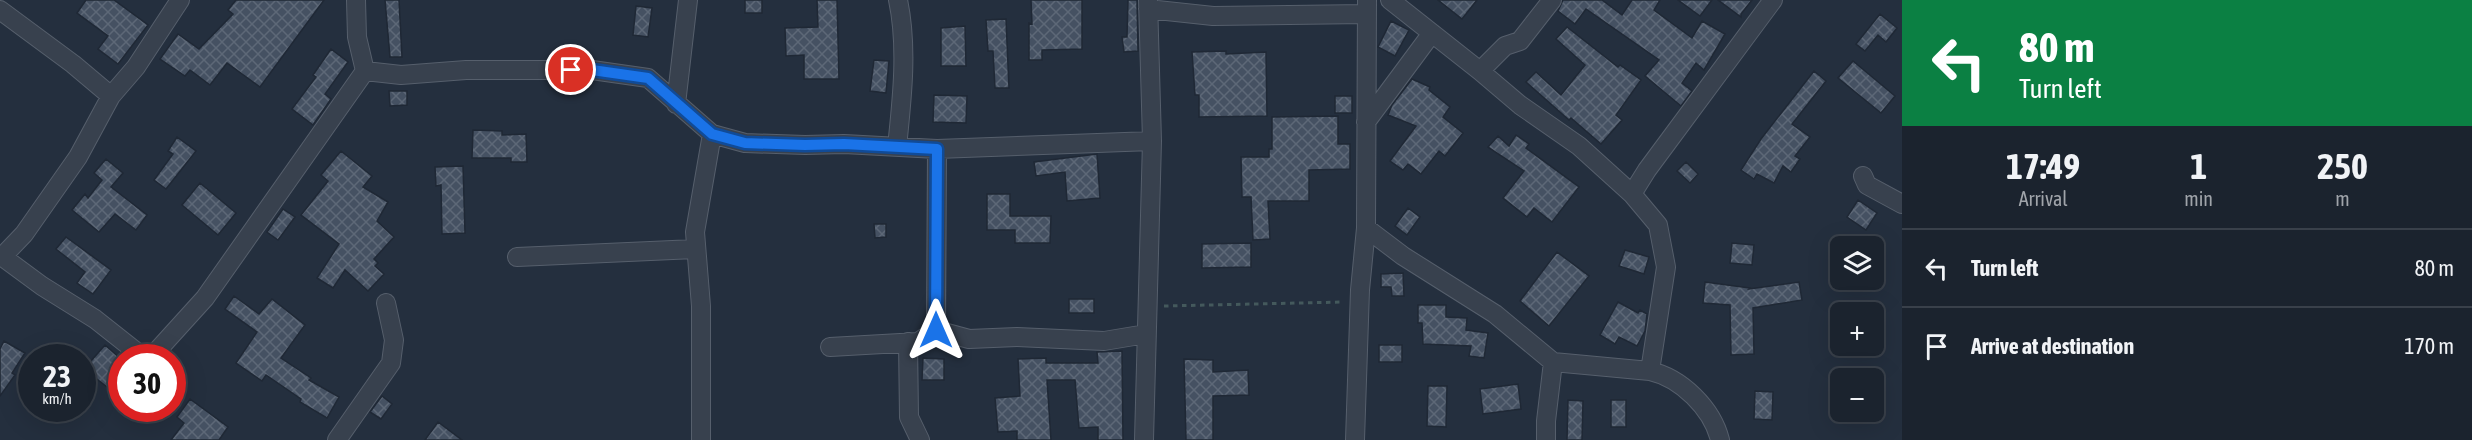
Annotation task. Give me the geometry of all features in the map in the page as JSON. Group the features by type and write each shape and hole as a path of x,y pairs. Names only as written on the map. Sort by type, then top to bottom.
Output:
{"street":[{"path":"180,0 136,67 111,96 78,157 24,234 1,256 94,319 138,353 151,355 205,298 365,71 357,38 356,0"},
{"path":"676,104 688,0"},
{"path":"897,147 903,94 901,15 898,0"},
{"path":"1390,0 1520,105 1579,146 1632,194 1658,225 1666,267 1650,371"},
{"path":"1480,71 1505,46 1520,41 1551,0"},
{"path":"1632,194 1647,170 1773,0"},
{"path":"1144,440 1152,141 1148,5 1213,16 1366,7 1366,228 1360,301 1355,440"},
{"path":"0,10 73,64 111,96"},
{"path":"1366,122 1432,33"},
{"path":"365,71 401,75 466,70 592,70 648,78 679,69"},
{"path":"648,78 712,134 745,143 937,149 1152,141"},
{"path":"701,440 701,306 695,232 712,134"},
{"path":"936,330 937,149"},
{"path":"1863,176 1867,185 1902,204"},
{"path":"1366,228 1403,256 1495,314 1553,362 1662,374 1688,391 1707,412 1720,440"},
{"path":"517,257 695,249"},
{"path":"337,440 392,363 394,340 386,303"},
{"path":"830,347 918,342 936,330 969,339 1017,337 1104,341 1146,334"},
{"path":"908,342 909,417 920,440"},
{"path":"1546,440 1553,362"}],"path":[{"path":"1147,306 1360,301"}],"building":[{"path":"86,0 114,0 148,25 118,64 98,49 108,36 77,13"},
{"path":"236,0 324,0 260,87 227,63 210,85 190,70 185,76 160,59 178,34 199,49 233,14 228,10"},
{"path":"385,0 399,0 402,57 390,57"},
{"path":"745,0 762,0 762,13 745,13"},
{"path":"817,0 837,0 839,79 804,79 804,55 786,56 785,28 818,27"},
{"path":"1031,0 1082,0 1082,49 1042,50 1042,60 1029,60"},
{"path":"1128,0 1137,0 1138,51 1124,52 1122,37 1127,37"},
{"path":"1438,0 1477,0 1462,19"},
{"path":"1563,0 1602,0 1622,15 1632,0 1660,0 1654,10 1692,38 1702,21 1725,34 1704,70 1696,63 1682,83 1692,91 1681,106 1645,76 1659,60 1586,9 1575,24 1558,11"},
{"path":"1678,0 1712,0 1700,16"},
{"path":"1718,0 1752,0 1741,17"},
{"path":"636,6 652,8 648,37 633,35"},
{"path":"1880,14 1897,28 1886,42 1878,35 1865,51 1856,44"},
{"path":"1006,19 1009,88 995,88 993,51 988,51 986,20"},
{"path":"1391,21 1409,30 1395,56 1378,47"},
{"path":"965,26 966,66 941,66 941,28"},
{"path":"1567,27 1618,67 1620,65 1641,80 1616,115 1622,120 1601,144 1571,118 1569,120 1526,82 1536,72 1561,95 1585,65 1556,39"},
{"path":"331,49 348,62 325,94 331,99 313,125 292,109 316,77 313,75"},
{"path":"1226,51 1226,54 1266,52 1267,116 1199,117 1199,95 1195,95 1192,52"},
{"path":"874,60 889,61 886,93 870,91"},
{"path":"1853,61 1895,96 1881,113 1838,78"},
{"path":"1814,71 1826,81 1792,124 1810,137 1795,156 1800,159 1791,172 1783,166 1774,183 1757,174 1754,179 1741,170 1761,139"},
{"path":"1412,79 1430,87 1429,90 1450,107 1443,117 1463,133 1445,156 1439,151 1421,174 1408,164 1403,170 1390,161 1416,126 1388,115 1392,105"},
{"path":"389,91 407,91 407,105 390,106"},
{"path":"934,95 967,96 966,123 933,122"},
{"path":"1335,96 1352,96 1352,113 1335,113"},
{"path":"1338,116 1338,144 1350,144 1350,169 1309,170 1309,201 1268,201 1270,239 1253,240 1251,197 1242,197 1241,157 1269,157 1269,149 1272,149 1272,117"},
{"path":"473,130 502,131 502,135 526,134 527,162 511,162 511,158 472,158"},
{"path":"1516,135 1529,144 1526,148 1579,187 1552,222 1534,208 1527,217 1503,198 1524,171 1488,147 1498,136 1509,146"},
{"path":"177,137 196,151 166,189 154,180 173,154 168,151"},
{"path":"341,151 372,176 363,187 388,202 377,221 394,237 374,259 378,263 375,266 384,274 368,291 345,270 333,288 317,278 339,244 301,215 328,181 321,175"},
{"path":"1097,154 1100,198 1067,201 1065,172 1036,176 1034,162"},
{"path":"106,159 123,173 111,187 147,215 136,230 115,214 99,232 72,210 85,194 88,198 102,180 94,173"},
{"path":"1686,162 1698,174 1690,183 1677,171"},
{"path":"463,166 465,233 442,234 441,185 436,186 435,167"},
{"path":"200,183 236,213 218,235 182,205"},
{"path":"987,194 1010,194 1010,216 1051,216 1050,243 1015,243 1015,230 987,230"},
{"path":"1858,200 1877,213 1866,230 1847,217"},
{"path":"1408,208 1420,217 1407,235 1395,226"},
{"path":"283,209 295,217 278,240 267,232"},
{"path":"874,224 886,224 886,237 875,238"},
{"path":"66,237 111,270 93,294 77,283 85,272 56,249"},
{"path":"1251,243 1251,267 1202,268 1202,244"},
{"path":"1732,243 1754,245 1752,265 1730,263"},
{"path":"1625,250 1649,257 1644,274 1619,266"},
{"path":"1557,252 1589,276 1549,326 1520,301"},
{"path":"1403,273 1404,296 1392,296 1391,287 1381,287 1381,274"},
{"path":"1705,282 1749,289 1799,282 1802,300 1753,308 1754,354 1731,355 1730,305 1703,303"},
{"path":"234,296 259,314 272,299 305,325 281,358 311,378 309,380 339,397 327,418 300,402 301,399 266,375 262,381 236,363 257,332 225,309"},
{"path":"1069,299 1094,299 1094,313 1069,313"},
{"path":"1618,302 1638,313 1640,310 1647,314 1645,331 1637,346 1619,337 1615,344 1600,335"},
{"path":"1418,305 1446,305 1446,317 1467,318 1466,330 1488,333 1484,358 1469,356 1471,346 1423,344 1422,323 1418,323"},
{"path":"4,341 18,349 18,364 12,373 15,375 0,396 0,349"},
{"path":"105,345 108,348 108,388 96,378 96,355"},
{"path":"1379,345 1402,345 1402,362 1379,362"},
{"path":"1122,351 1123,440 1098,440 1098,427 1079,428 1075,380 1047,380 1051,440 1017,440 1017,431 998,432 995,398 1020,396 1018,359 1046,358 1046,363 1098,363 1097,352"},
{"path":"923,358 944,359 944,380 922,380"},
{"path":"1184,359 1213,360 1213,372 1248,370 1249,395 1213,396 1213,440 1186,440"},
{"path":"1518,384 1521,409 1483,414 1480,389"},
{"path":"1428,386 1447,386 1446,427 1427,426"},
{"path":"1755,391 1773,392 1772,420 1754,419"},
{"path":"382,396 392,404 381,419 370,412"},
{"path":"190,399 228,427 219,440 171,440 183,422 186,422 186,405"},
{"path":"1568,400 1583,401 1582,440 1567,440"},
{"path":"1611,400 1626,400 1626,427 1611,427"},
{"path":"438,422 462,440 425,440"}],"route":[{"path":"571,70 592,70 648,78 712,134 745,143 844,144 937,149 936,330"}]}
